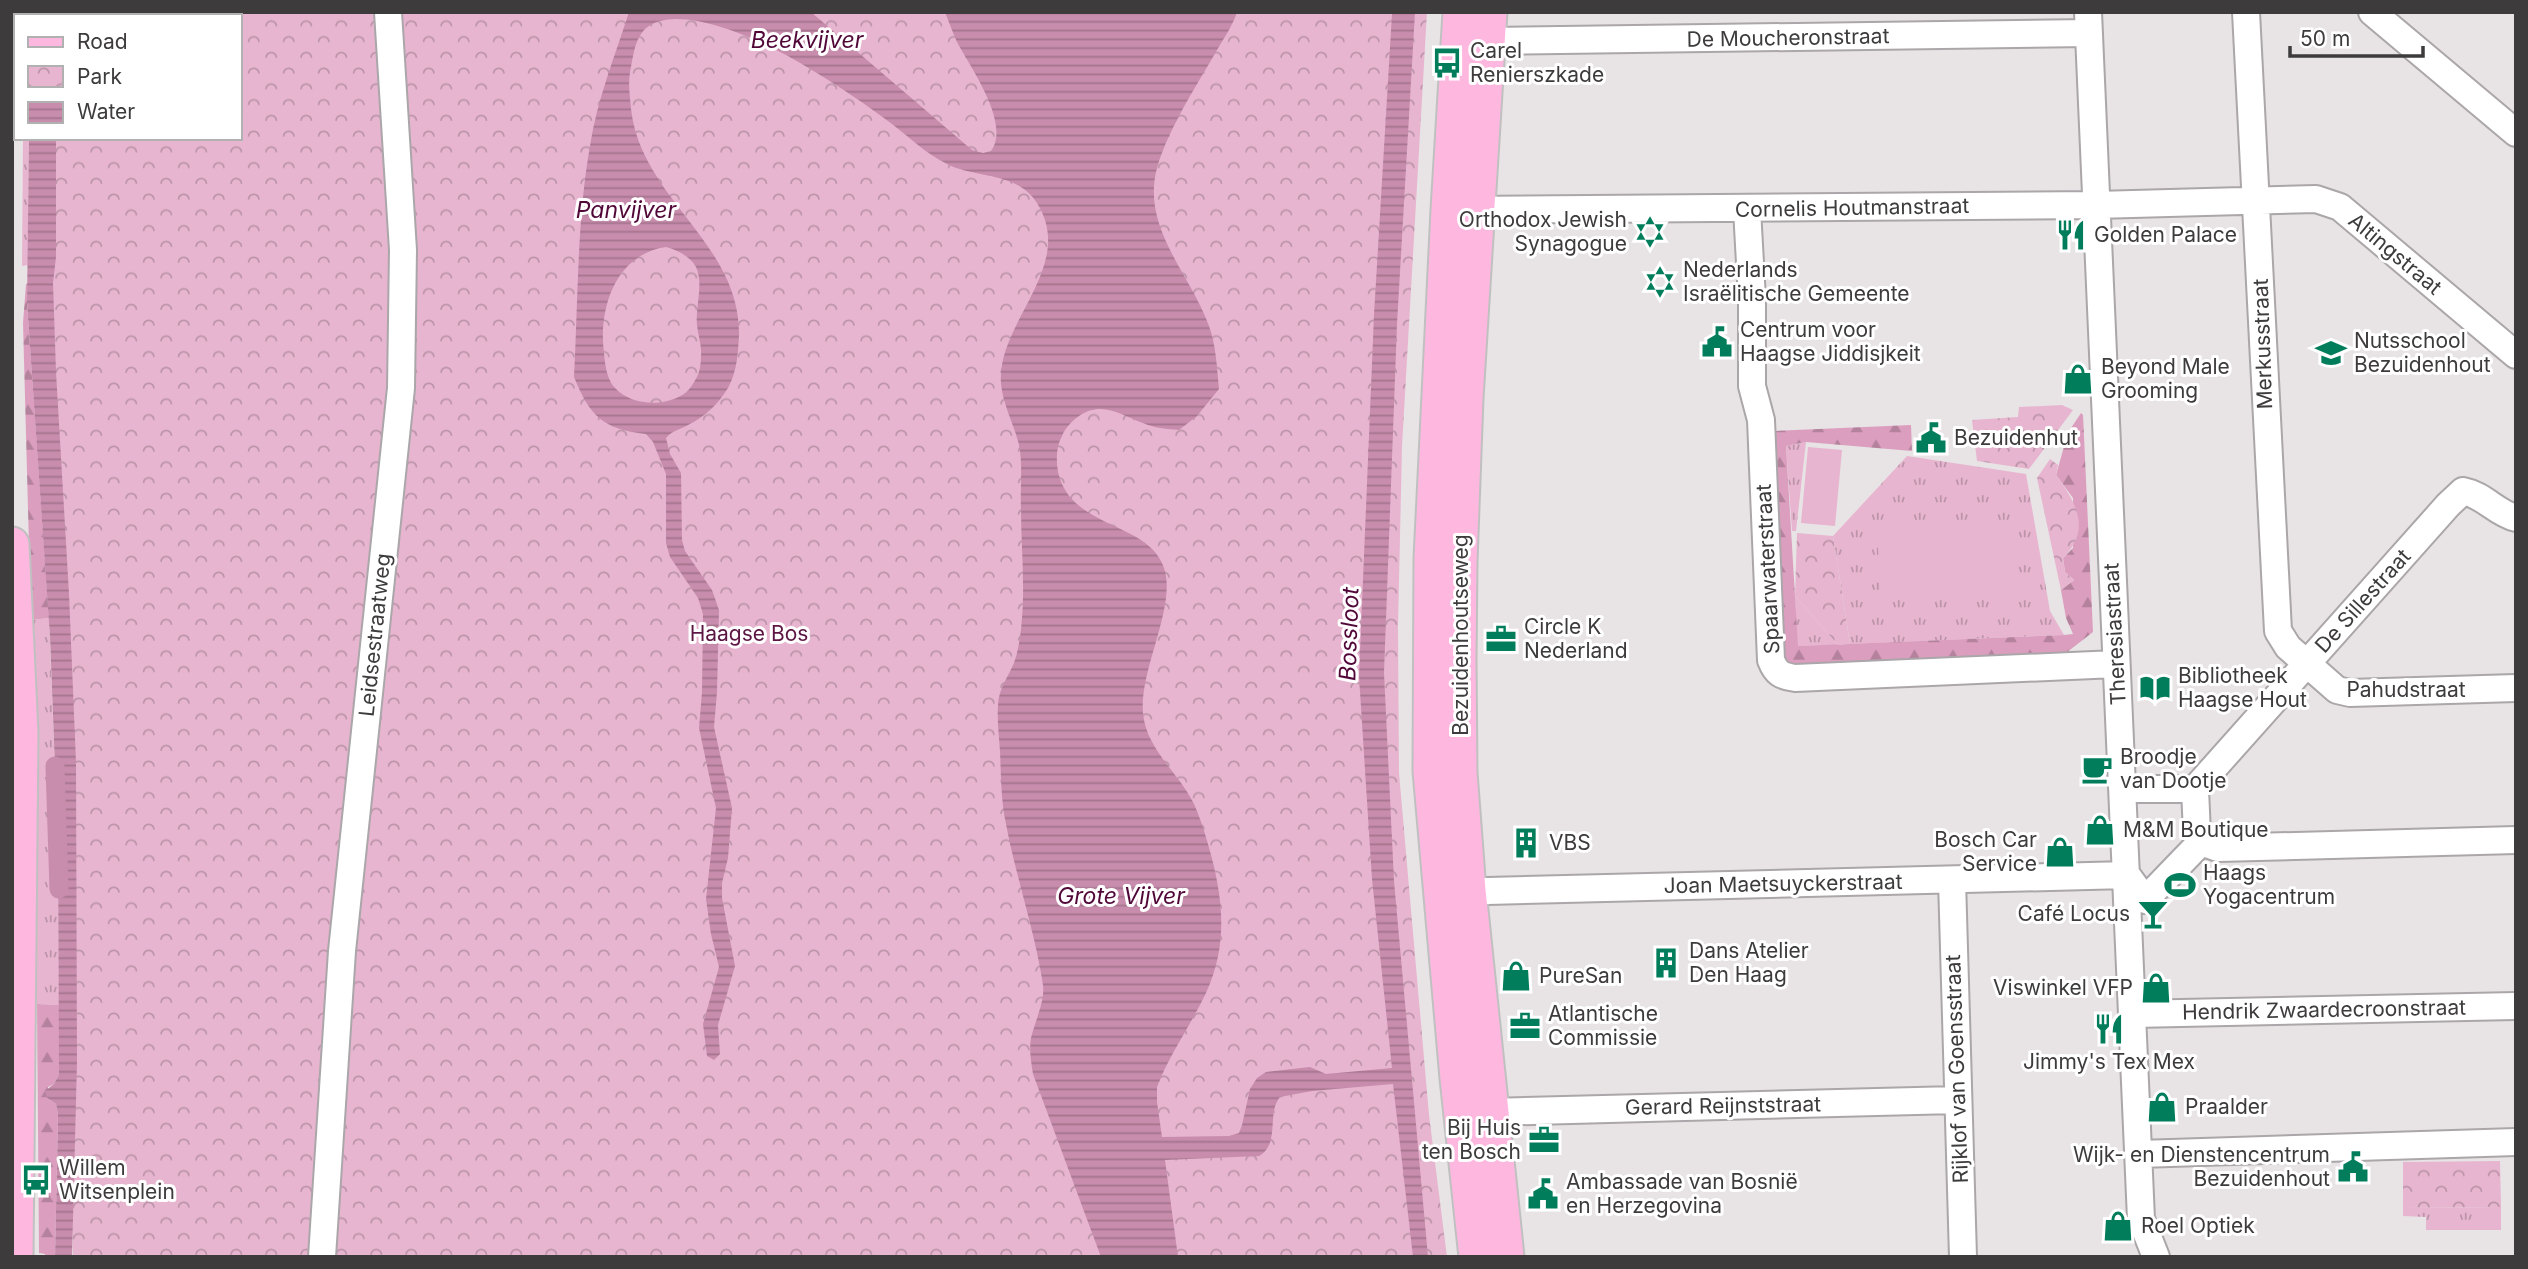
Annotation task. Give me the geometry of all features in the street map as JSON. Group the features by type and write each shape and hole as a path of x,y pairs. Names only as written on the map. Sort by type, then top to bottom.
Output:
{"main road":[{"name":"Bezuidenhoutseweg","path":"1460,12 1463,211 1460,773 1455,892 1476,1257"},
{"name":"Bezuidenhoutseweg","path":"1463,211 1489,27"},
{"path":"12,544 21,732 16,1257"},
{"name":"Bezuidenhoutseweg","path":"1455,892 1490,1112 1507,1257"}],"street":[{"name":"Leidsestraatweg","path":"322,1257 342,951 401,388 403,250 388,12"},
{"name":"Merkusstraat","path":"2246,12 2276,614 2281,639 2307,664"},
{"path":"2372,12 2516,133"},
{"name":"De Moucheronstraat","path":"1489,27 2088,23"},
{"name":"Theresiastraat","path":"2088,23 2141,1219 2153,1256"},
{"name":"Altingstraat","path":"2257,202 2316,199 2340,207 2516,355"},
{"name":"Cornelis Houtmanstraat","path":"1463,211 2257,202"},
{"name":"Spaarwaterstraat","path":"1747,209 1752,299 1752,386 1761,421 1771,660 1775,670 1782,676 1795,678 2116,664"},
{"name":"De Sillestraat","path":"2195,789 2463,491 2476,494 2504,515 2516,518"},
{"name":"Pahudstraat","path":"2307,664 2337,690 2350,693 2516,688"},
{"path":"2123,789 2195,789 2197,834 2201,842 2218,848 2516,839"},
{"path":"2127,875 2145,900 2201,842"},
{"name":"Joan Maetsuyckerstraat","path":"1455,892 2127,875"},
{"name":"Rijklof van Goensstraat","path":"1952,880 1956,1100 1963,1257"},
{"name":"Hendrik Zwaardecroonstraat","path":"2133,1014 2516,1006"},
{"name":"Gerard Reijnststraat","path":"1490,1112 1956,1100"},
{"path":"2139,1154 2516,1142"}],"green space":[{"name":"Haagse Bos","path":"1427,12 1402,446 1398,627 1399,773 1429,1115 1447,1257 73,1257 51,384 54,140 242,140 242,14 56,14"},
{"path":"23,140 29,140 28,265 22,266"},
{"path":"28,283 27,303 49,618 31,620 23,323"},
{"path":"2062,405 2073,410 2029,469 1977,461 1972,420 2018,417 2019,407"},
{"path":"2081,413 2093,632 2066,653 1801,666 1787,660 1783,655 1774,431 1911,425 1912,451 1806,442 1786,446 1798,646 2064,635 2073,634 2066,618 2061,590 2074,580 2065,572 2063,558 2073,548 2073,498 2056,475 2065,443 2063,440"},
{"path":"1806,442 1796,531 1792,531 1786,446"},
{"path":"1808,447 1842,450 1835,526 1801,523"},
{"path":"1907,456 2026,474 2050,611 2064,635 1850,644 1833,536"},
{"path":"2050,459 2058,465 2056,475 2075,506 2079,527 2072,548 2063,558 2065,572 2074,580 2061,590 2037,478"},
{"path":"2012,521 2016,594 1881,601 1877,528"},
{"path":"1797,533 1833,536 1850,644 1838,645 1795,596"},
{"path":"1795,596 1838,645 1797,646"},
{"path":"49,618 58,847 59,1005 37,1004 37,826 31,620"},
{"path":"37,1004 59,1005 59,1074 54,1084 48,1087 47,1098 56,1104 58,1115 55,1257 45,1257 45,1254 39,1253"},
{"path":"2500,1161 2501,1207 2403,1208 2403,1162"},
{"path":"2501,1207 2501,1230 2426,1230 2426,1217 2403,1216 2403,1208"}],"water":[{"name":"Grote Vijver","path":"629,12 811,12 972,150 983,153 991,151 996,140 993,112 957,42 945,12 1237,12 1168,137 1157,168 1154,190 1161,230 1209,326 1215,349 1219,389 1197,416 1179,430 1152,426 1111,410 1087,411 1065,430 1057,458 1058,472 1066,491 1078,505 1143,541 1156,553 1164,568 1166,601 1146,678 1143,696 1145,726 1156,749 1194,804 1208,844 1220,901 1221,938 1213,974 1206,993 1157,1087 1162,1137 1229,1136 1239,1133 1250,1089 1257,1078 1266,1072 1310,1067 1326,1074 1392,1068 1372,879 1359,676 1374,315 1392,12 1415,12 1397,324 1384,673 1394,881 1428,1257 1413,1257 1393,1084 1312,1091 1280,1097 1274,1112 1270,1144 1259,1156 1165,1160 1178,1257 1101,1257 1033,1074 1030,1042 1041,1005 1043,985 1004,815 998,722 1000,694 1018,647 1023,591 1020,452 1002,392 1003,361 1010,339 1042,272 1048,250 1047,227 1037,203 1018,186 995,177 959,169 939,160 864,104 788,56 716,25 675,19 658,22 644,30 638,39 629,77 631,109 639,141 652,169 708,246 724,273 735,302 739,335 735,369 724,394 705,414 666,438 670,454 681,473 682,540 685,551 712,590 719,610 714,727 732,808 722,898 735,966 718,1025 720,1054 714,1060 707,1056 703,1024 719,967 706,899 716,808 699,728 703,614 698,598 670,557 666,543 666,474 653,442 646,434 618,428 600,418 586,402 574,377 580,231 586,174 597,112","holes":["666,247 683,254 696,267 698,274 700,370 684,394 667,401 648,403 622,394 610,381 604,358 604,318 614,286 623,272 634,260"]},
{"path":"29,140 56,140 56,257 53,283 76,762 77,1062 72,1257 55,1257 58,1115 56,1104 47,1098 45,1091 54,1084 59,1074 58,847 50,637 27,303"}],"waterway":[{"path":"55,766 59,889"}],"place":[{"name":"Carel Renierszkade","path":"1447,63"},
{"name":"Orthodox Jewish Synagogue","path":"1650,232"},
{"name":"Golden Palace","path":"2071,235"},
{"name":"Nederlands Israëlitische Gemeente","path":"1660,282"},
{"name":"Centrum voor Haagse Jiddisjkeit","path":"1717,342"},
{"name":"Nutsschool Bezuidenhout","path":"2331,353"},
{"name":"Beyond Male Grooming","path":"2078,379"},
{"name":"Bezuidenhut","path":"1931,438"},
{"name":"Circle K Nederland","path":"1501,639"},
{"name":"Bibliotheek Haagse Hout","path":"2155,688"},
{"name":"Broodje van Dootje","path":"2097,769"},
{"name":"M&M Boutique","path":"2100,830"},
{"name":"VBS","path":"1526,843"},
{"name":"Bosch Car Service","path":"2060,852"},
{"name":"Haags Yogacentrum","path":"2180,885"},
{"name":"Café Locus","path":"2153,914"},
{"name":"Dans Atelier Den Haag","path":"1666,963"},
{"name":"PureSan","path":"1516,976"},
{"name":"Viswinkel VFP","path":"2156,988"},
{"name":"Atlantische Commissie","path":"1525,1026"},
{"name":"Jimmy's Tex Mex","path":"2109,1029"},
{"name":"Praalder","path":"2162,1107"},
{"name":"Bij Huis ten Bosch","path":"1544,1140"},
{"name":"Wijk- en Dienstencentrum Bezuidenhout","path":"2353,1167"},
{"name":"Willem Witsenplein","path":"36,1180"},
{"name":"Ambassade van Bosnië en Herzegovina","path":"1543,1194"},
{"name":"Roel Optiek","path":"2118,1226"}],"water label":[{"name":"Beekvijver","path":"807,40"},
{"name":"Panvijver","path":"626,210"},
{"name":"Bossloot","path":"1349,634"}]}
